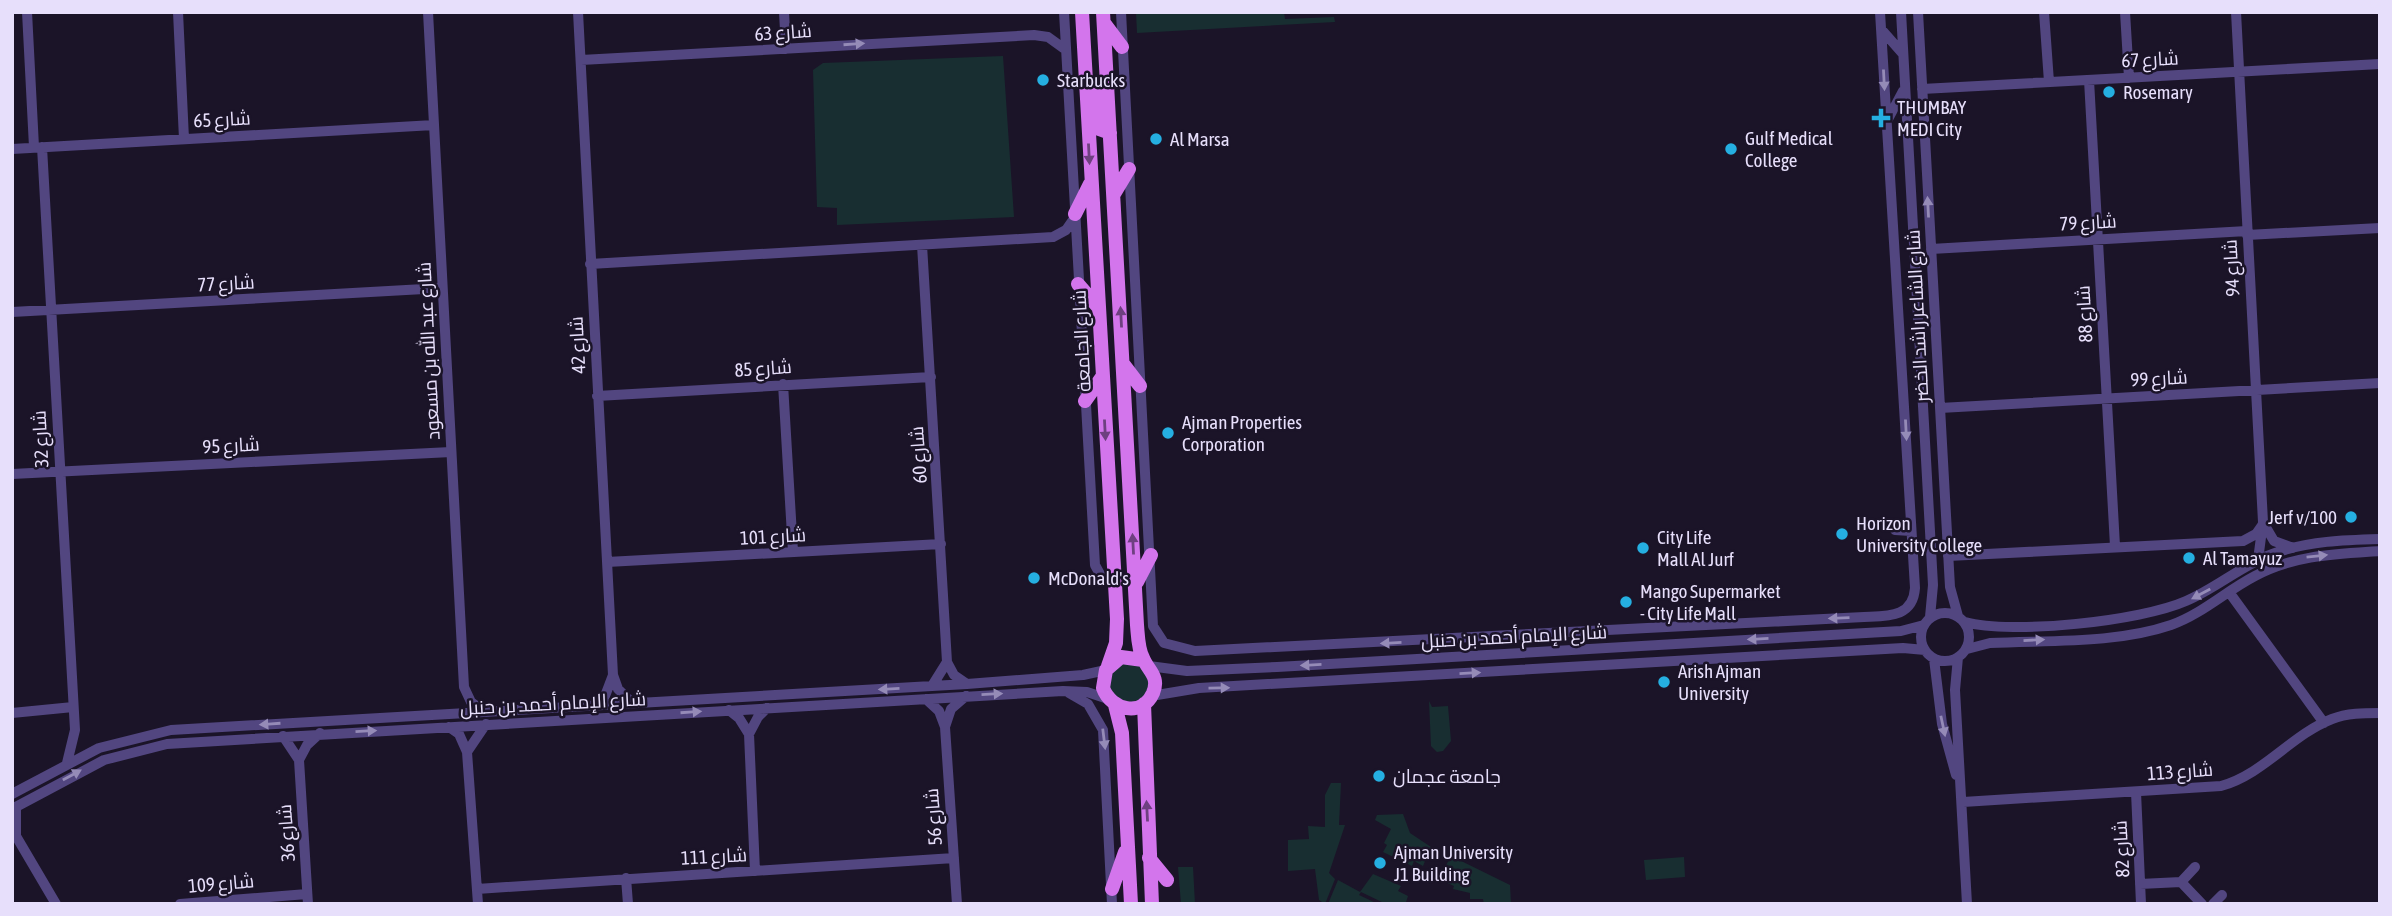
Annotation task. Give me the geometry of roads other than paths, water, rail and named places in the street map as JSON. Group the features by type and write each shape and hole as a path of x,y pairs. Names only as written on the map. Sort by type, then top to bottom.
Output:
{"main road":[{"name":"شارع الجامعة","path":"1083,12 1117,631 1107,668"},
{"path":"1103,17 1122,47"},
{"path":"1103,17 1135,586 1146,663 1155,681 1147,700 1152,904"},
{"path":"1085,66 1094,83 1099,130 1110,133"},
{"path":"1114,194 1129,169"},
{"path":"1075,215 1091,182"},
{"path":"1079,284 1098,307"},
{"path":"1124,365 1140,386"},
{"path":"1085,401 1102,377"},
{"path":"1135,586 1151,555"},
{"path":"1131,904 1122,733 1112,702 1103,688 1107,668 1129,656 1146,663"},
{"path":"1112,702 1126,709 1147,700"},
{"path":"1112,896 1127,844"},
{"path":"1149,858 1167,880"}],"street":[{"name":"شارع 32","path":"27,12 51,310 74,711 75,730 67,763"},
{"path":"178,12 184,139"},
{"name":"شارع عبد الله بن مسعود","path":"428,12 464,687"},
{"name":"شارع 42","path":"578,12 613,676"},
{"path":"784,12 786,49"},
{"path":"1064,12 1095,565 1101,576 1114,584"},
{"path":"1121,12 1153,626 1157,636 1173,648 1195,651 1897,615 1911,605 1915,588 1880,12"},
{"name":"شارع الشاعر راشد الخضر","path":"1901,12 1933,593 1927,621"},
{"name":"شارع الشاعر راشد الخضر","path":"1918,12 1948,556 1951,595 1962,619"},
{"path":"2044,12 2049,82"},
{"path":"2125,12 2129,78"},
{"name":"شارع 94","path":"2236,12 2263,522 2259,554"},
{"path":"1881,29 1903,54"},
{"name":"شارع 63","path":"581,60 1034,35 1048,37 1066,50"},
{"name":"شارع 67","path":"1922,89 2380,64"},
{"name":"شارع 88","path":"2089,80 2115,546"},
{"path":"1886,123 1904,88"},
{"name":"شارع 65","path":"12,149 433,125"},
{"path":"1891,189 1912,220"},
{"path":"1053,237 1066,230 1075,215"},
{"name":"شارع 79","path":"1931,249 2098,239 2380,228"},
{"path":"590,264 1053,237 1066,242 1076,251"},
{"name":"شارع 60","path":"922,245 947,662"},
{"path":"1899,301 1914,263"},
{"name":"شارع 77","path":"12,312 442,288"},
{"name":"شارع 85","path":"597,396 931,377"},
{"name":"شارع 99","path":"1940,408 2380,383"},
{"path":"783,384 793,552"},
{"name":"شارع 95","path":"12,474 451,452"},
{"path":"1948,556 2243,541 2256,534 2263,522 2274,541 2293,548"},
{"path":"1895,530 1911,534 1931,558"},
{"path":"2380,539 2336,540 2259,554 2195,597 2141,616 1992,627 1941,612 1927,621 1921,638 1925,650 1934,659 1947,661 1990,643 2140,633 2175,624 2260,573 2296,560 2380,551"},
{"path":"2243,541 2259,554"},
{"name":"شارع 101","path":"607,562 942,544"},
{"path":"2229,593 2324,723"},
{"path":"1864,617 1887,632"},
{"path":"1962,619 1969,631 1955,690 1967,904"},
{"path":"1770,621 1787,638"},
{"name":"شارع الإمام أحمد بن حنبل","path":"1146,663 1174,671 1487,656 1887,632 1927,621"},
{"path":"1558,650 1577,633"},
{"path":"1473,637 1487,656"},
{"path":"1277,667 1286,648"},
{"name":"شارع الإمام أحمد بن حنبل","path":"1147,700 1199,688 1862,650 1925,650"},
{"path":"1195,651 1217,670"},
{"path":"1934,659 1942,724 1963,802"},
{"path":"932,686 947,662 966,690 951,709 945,727"},
{"name":"شارع الإمام أحمد بن حنبل","path":"14,808 85,768 125,753 167,744 926,699 966,690 1083,676 1107,668"},
{"path":"613,676 622,694 632,703"},
{"path":"594,706 605,696 613,676"},
{"name":"شارع الإمام أحمد بن حنبل","path":"12,794 99,748 171,730 932,686 966,690 1087,692 1112,702"},
{"path":"464,687 471,702 483,711"},
{"path":"449,713 464,687"},
{"path":"1063,691 1088,704 1103,730 1112,896"},
{"path":"926,699 939,711 945,727"},
{"path":"755,871 750,734 758,717 767,708"},
{"path":"729,710 739,718 750,734"},
{"path":"12,713 74,711"},
{"name":"شارع 113","path":"1963,802 2208,788 2234,783 2257,771 2324,723 2349,715 2380,713"},
{"path":"467,751 486,724"},
{"path":"449,727 458,734 467,751 478,904"},
{"name":"شارع 56","path":"945,727 957,904"},
{"path":"75,730 81,741 99,748"},
{"path":"283,736 299,760 307,745 320,733"},
{"name":"شارع 36","path":"299,760 308,899"},
{"name":"شارع 82","path":"2136,792 2141,904"},
{"path":"14,808 15,839 56,904"},
{"name":"شارع 111","path":"477,889 954,858"},
{"path":"2140,884 2181,882 2195,867"},
{"path":"626,878 628,904"},
{"path":"2181,882 2202,904"},
{"path":"2213,904 2222,895"},
{"name":"شارع 109","path":"180,904 308,899"}],"place":[{"name":"Starbucks","path":"1043,80"},
{"name":"Rosemary","path":"2109,92"},
{"name":"THUMBAY MEDI City","path":"1881,118"},
{"name":"Al Marsa","path":"1156,139"},
{"name":"Gulf Medical College","path":"1731,149"},
{"name":"Ajman Properties Corporation","path":"1168,433"},
{"name":"Jerf v/100","path":"2351,517"},
{"name":"Horizon University College","path":"1842,534"},
{"name":"City Life Mall Al Jurf","path":"1643,548"},
{"name":"Al Tamayuz","path":"2189,558"},
{"name":"McDonald's","path":"1034,578"},
{"name":"Mango Supermarket - City Life Mall","path":"1626,602"},
{"name":"Arish Ajman University","path":"1664,682"},
{"name":"جامعة عجمان","path":"1379,776"},
{"name":"Ajman University J1 Building","path":"1380,863"}]}
